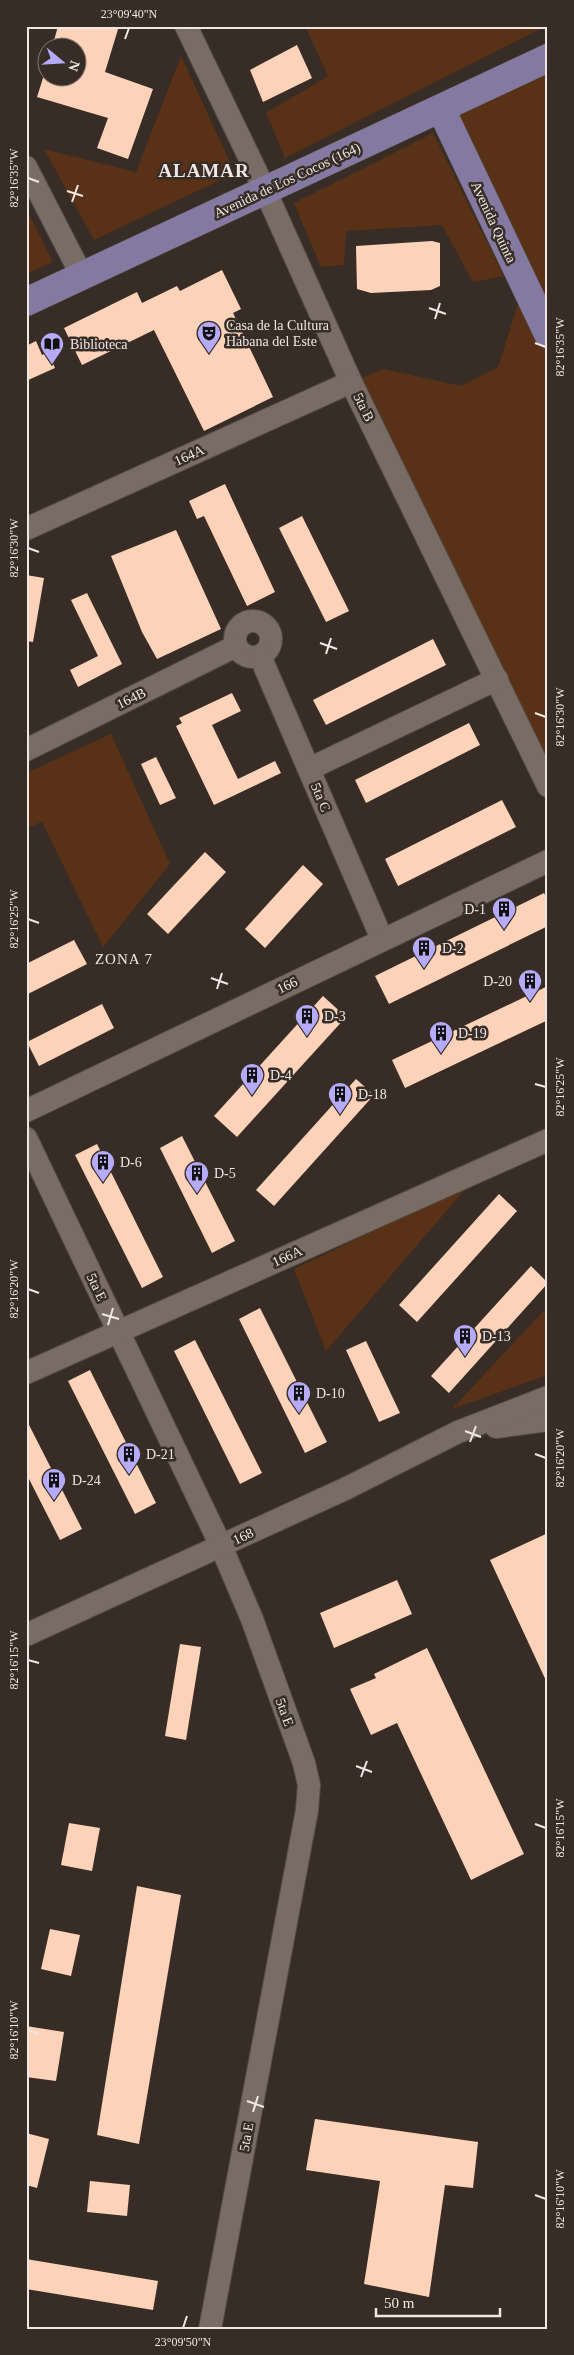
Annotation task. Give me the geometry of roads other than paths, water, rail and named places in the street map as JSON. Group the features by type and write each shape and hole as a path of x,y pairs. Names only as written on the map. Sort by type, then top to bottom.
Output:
{"main road":[{"name":"Avenida de Los Cocos (164)","path":"26,302 548,58"},
{"name":"Avenida Quinta","path":"441,109 548,334"}],"street":[{"name":"5ta B","path":"186,26 265,190 351,382 548,786"},
{"path":"26,167 82,276"},
{"name":"164A","path":"26,529 351,382"},
{"path":"258,621 268,628 271,640 267,651 260,656 250,657 244,655 236,646 236,632 241,624 258,621"},
{"name":"164B","path":"26,750 236,646"},
{"name":"5ta C","path":"260,656 382,939"},
{"path":"309,768 496,679"},
{"name":"166","path":"26,1111 548,860"},
{"name":"5ta E","path":"26,1138 221,1546 252,1620 304,1763 309,1785 307,1810 210,2329"},
{"name":"166A","path":"26,1373 548,1140"},
{"name":"168","path":"26,1636 347,1488 458,1432 548,1397"},
{"name":"168","path":"458,1432 548,1420"}],"place":[{"name":"Casa de la Cultura Habana del Este","path":"209,354"},
{"name":"Biblioteca","path":"52,365"},
{"name":"D-1","path":"504,930"},
{"name":"D-2","path":"424,969"},
{"name":"D-20","path":"530,1002"},
{"name":"D-3","path":"307,1037"},
{"name":"D-19","path":"441,1054"},
{"name":"D-4","path":"252,1096"},
{"name":"D-18","path":"340,1115"},
{"name":"D-6","path":"103,1183"},
{"name":"D-5","path":"197,1194"},
{"name":"D-13","path":"465,1357"},
{"name":"D-10","path":"299,1414"},
{"name":"D-21","path":"129,1475"},
{"name":"D-24","path":"54,1501"}],"district":[{"name":"ALAMAR","path":"204,170"},
{"name":"ZONA 7","path":"124,959"}]}
